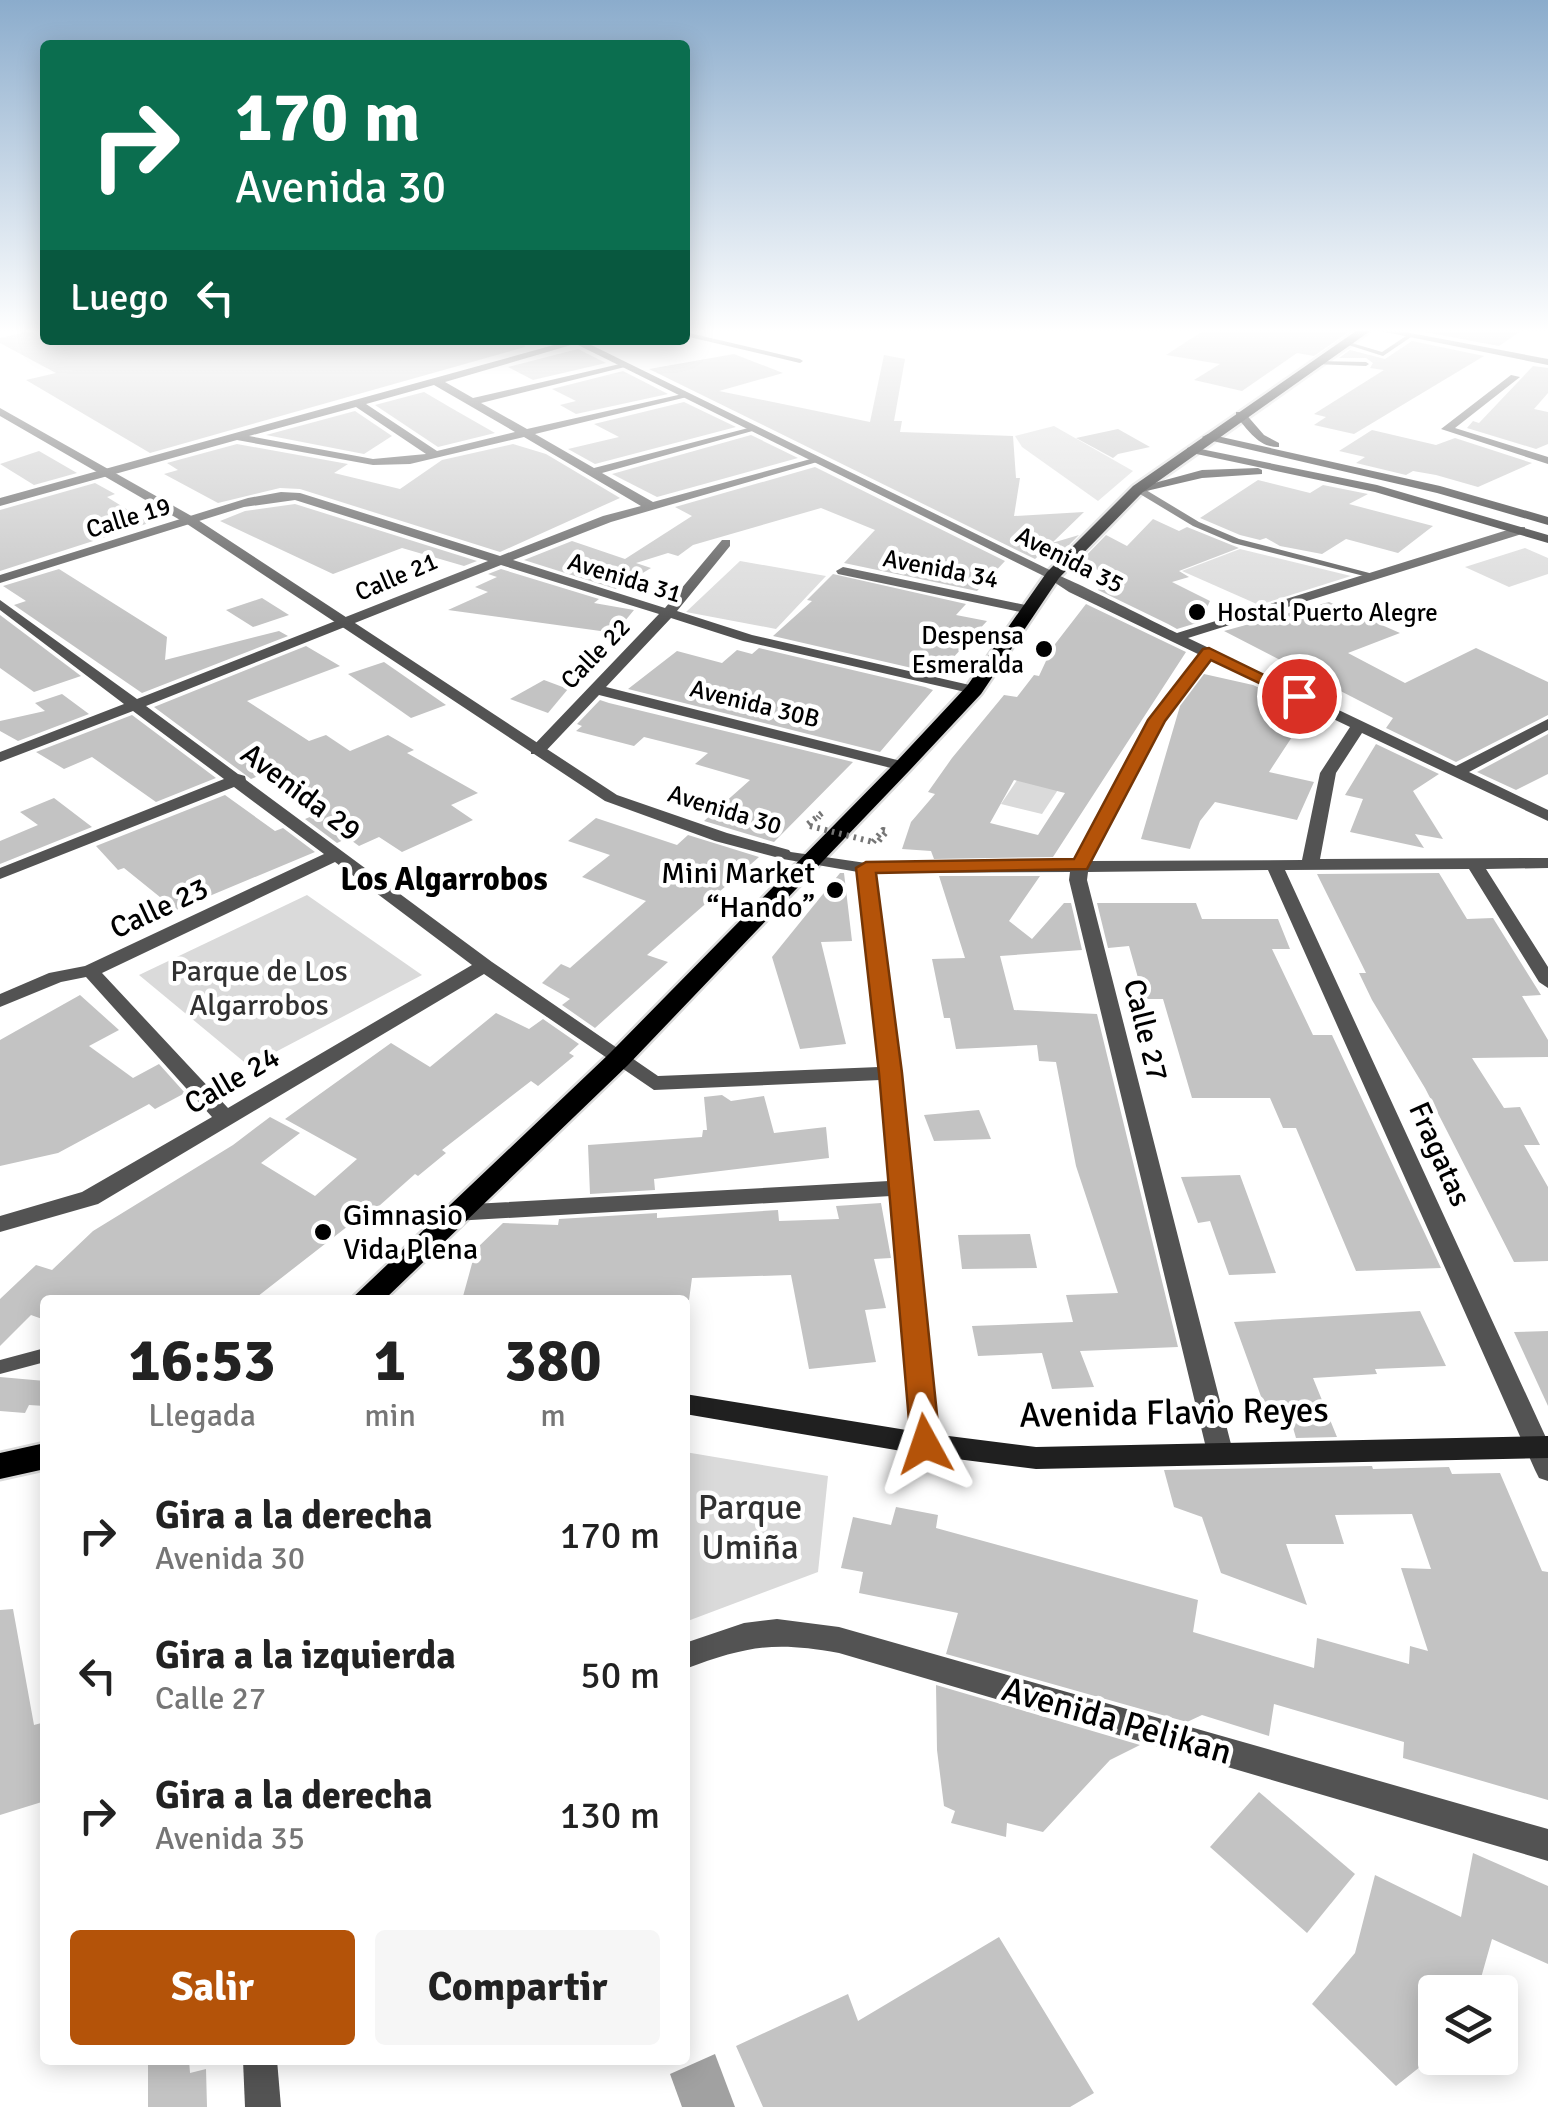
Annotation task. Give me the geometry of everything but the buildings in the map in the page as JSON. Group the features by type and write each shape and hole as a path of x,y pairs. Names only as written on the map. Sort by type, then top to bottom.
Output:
{"main road":[{"path":"370,1295 618,1059 903,766 974,690 1053,576 1140,488 1221,427"},
{"path":"1254,427 1270,443 1324,462"},
{"path":"1208,437 1324,462 1548,522"},
{"path":"1191,450 1324,477 1548,539"},
{"path":"1140,488 1224,472 1324,477"},
{"name":"Avenida Flavio Reyes","path":"690,1405 925,1444 1036,1458 1220,1452 1545,1455"},
{"path":"0,1466 40,1457"}],"street":[{"name":"Avenida 30","path":"29,427 191,521 350,622 611,798 720,837 782,854 866,868 1548,863"},
{"path":"0,502 265,427"},
{"path":"394,427 435,455"},
{"path":"514,427 650,506"},
{"path":"234,436 392,463 552,427"},
{"path":"1449,427 1548,460"},
{"path":"593,472 752,428"},
{"name":"Avenida 35","path":"752,428 1074,589 1548,816"},
{"name":"Calle 21","path":"0,756 350,622 356,616 495,560 650,506 818,460"},
{"name":"Calle 19","path":"0,579 191,521 237,502 267,496"},
{"name":"Avenida 31","path":"267,496 296,496 748,638 974,690"},
{"path":"1178,637 1521,530"},
{"name":"Calle 22","path":"537,751 667,614 726,542"},
{"name":"Avenida 34","path":"844,571 1030,610"},
{"name":"Avenida 29","path":"0,604 485,966 654,1083 890,1073"},
{"path":"1080,864 1157,720 1209,652"},
{"name":"Avenida 30B","path":"594,689 903,766"},
{"path":"1459,772 1548,724"},
{"path":"1310,864 1328,773 1359,725"},
{"path":"0,874 239,779"},
{"name":"Calle 23","path":"0,1001 56,976 90,972 338,854"},
{"path":"1474,863 1548,982"},
{"name":"Calle 27","path":"1080,864 1082,894 1220,1452"},
{"name":"Fragatas","path":"1274,865 1545,1455"},
{"path":"866,868 902,1188 925,1444"},
{"name":"Calle 24","path":"0,1224 90,1198 485,966"},
{"path":"90,972 226,1119"},
{"path":"454,1214 902,1188"},
{"name":"Avenida Pelikan","path":"690,1654 730,1637 784,1629 839,1640 1548,1845"},
{"path":"260,2065 263,2107"}],"lane":[{"path":"1140,488 1196,524 1236,541 1372,575"},
{"path":"0,1367 40,1356"}],"path":[{"path":"810,826 872,842 883,830 887,831 877,843"}],"green space":[{"path":"1056,427 1133,471 1098,501 1022,447 1015,436"},
{"path":"1525,548 1548,558 1548,574 1509,587 1465,567"},
{"path":"1240,549 1351,576 1259,605 1182,571"},
{"path":"740,561 826,576 776,629 686,612"},
{"path":"1028,764 1069,773 1042,814 1001,804"},
{"name":"Parque de Los Algarrobos","path":"307,895 422,975 249,1066 139,975"},
{"name":"Parque Umiña","path":"690,1453 828,1476 818,1572 690,1620"}],"shaded area":[{"path":"715,2054 735,2107 682,2107 670,2074"}],"place":[{"name":"Hostal Puerto Alegre","path":"1197,612"},
{"name":"Despensa Esmeralda","path":"1044,649"},
{"name":"Mini Market “Hando”","path":"835,890"},
{"name":"Gimnasio Vida Plena","path":"323,1232"}],"district":[{"name":"Los Algarrobos","path":"444,879"}],"route":[{"path":"925,1444 866,868 1080,864 1157,720 1209,652 1299,696"}]}
